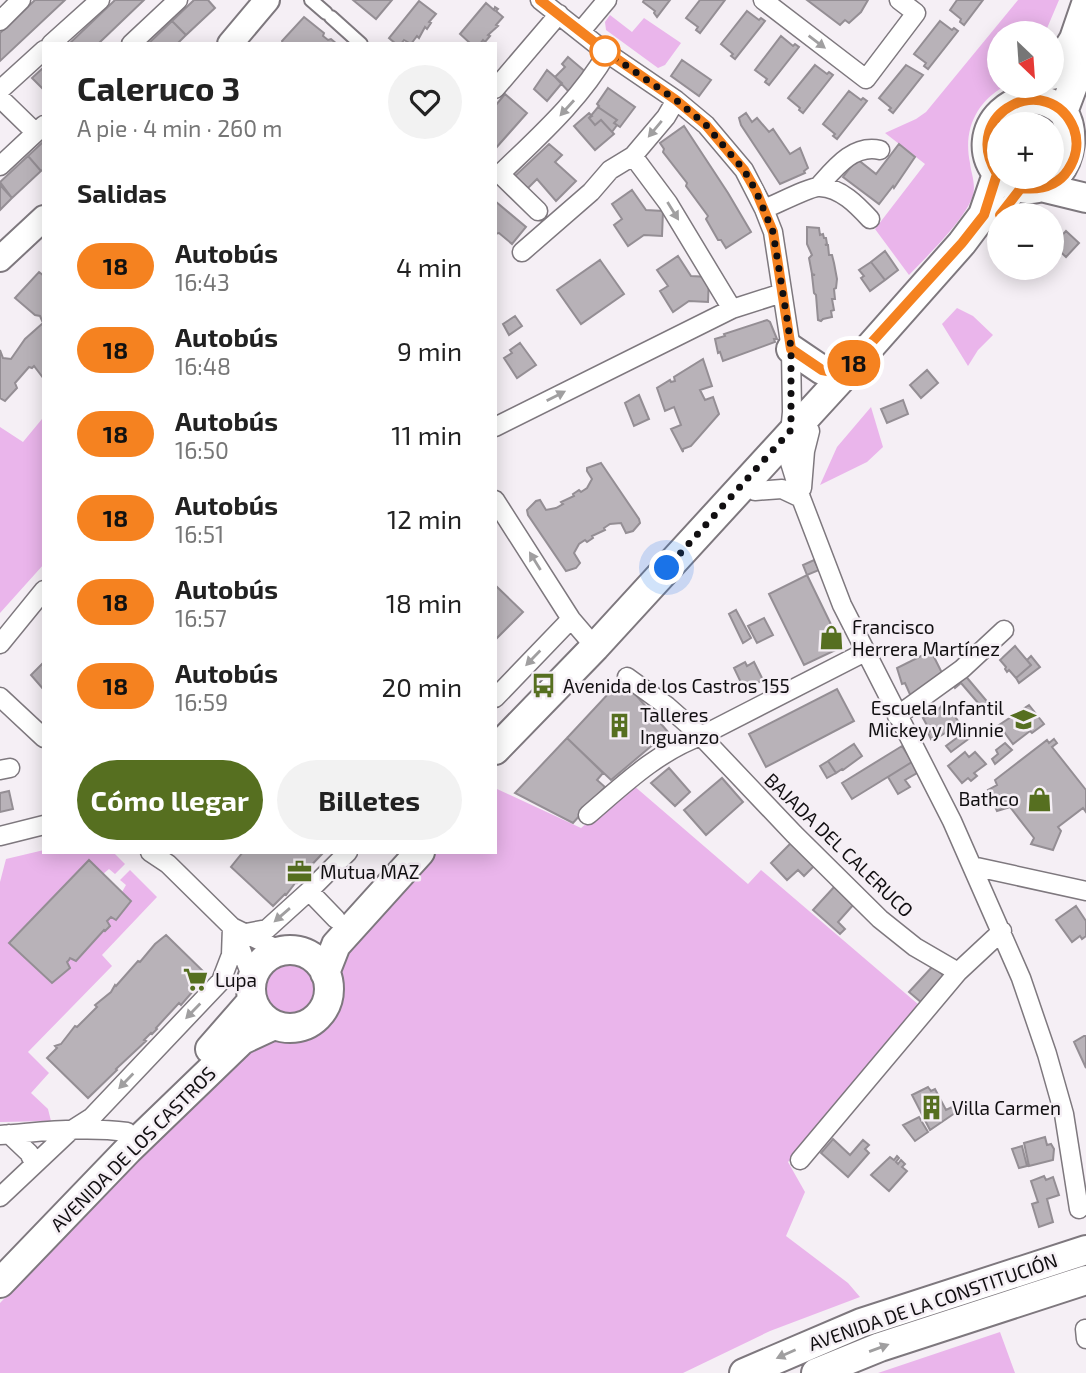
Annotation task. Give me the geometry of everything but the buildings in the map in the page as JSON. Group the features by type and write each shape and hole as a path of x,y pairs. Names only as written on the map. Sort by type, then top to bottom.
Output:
{"main road":[{"path":"232,42 267,0"},
{"path":"1064,55 1074,39 1086,4"},
{"path":"1044,98 1063,112 1086,51"},
{"path":"1002,112 1009,105 1028,98"},
{"path":"1064,114 1076,134 1077,146 1074,158 1064,175"},
{"path":"1074,158 1086,191"},
{"path":"497,771 606,658 755,491 843,374 962,243 1005,189"},
{"path":"1049,189 1086,198"},
{"path":"0,259 42,223"},
{"path":"497,748 944,283 987,232"},
{"path":"791,349 822,370 843,374"},
{"path":"292,952 317,961 325,973 328,986 327,999 312,1021 300,1027 287,1028 264,1019 252,990 264,961 292,952 336,919 396,854"},
{"path":"325,973 335,945 418,854"},
{"name":"AVENIDA DE LOS CASTROS","path":"0,1263 223,1035 252,990"},
{"name":"AVENIDA DE LOS CASTROS","path":"0,1283 128,1150 242,1040 274,1025"},
{"name":"AVENIDA DE LA CONSTITUCIÓN","path":"744,1373 861,1323 1086,1250"},
{"name":"AVENIDA DE LA CONSTITUCIÓN","path":"816,1373 892,1343 1086,1280"}],"street":[{"path":"0,21 21,0"},
{"path":"53,42 100,0"},
{"path":"133,42 178,0"},
{"path":"311,0 359,42"},
{"path":"540,0 706,125 744,170 764,209 773,232 791,349 792,382 805,428 801,498 842,605 952,821 1021,978 1048,1054 1064,1114 1079,1209"},
{"path":"581,31 607,0"},
{"path":"763,0 866,79 916,13 899,0"},
{"path":"497,87 559,14"},
{"path":"0,90 42,52"},
{"path":"538,211 498,174 566,109 607,52"},
{"path":"0,98 40,129 0,166"},
{"path":"522,251 591,192 610,170 633,156 666,117 676,100"},
{"path":"764,209 818,187 841,161 868,147 880,149"},
{"path":"633,156 668,203 732,309"},
{"path":"818,187 840,193 857,204 870,219"},
{"path":"497,426 732,309 782,293"},
{"path":"792,382 800,398 805,428 801,498"},
{"path":"755,491 782,489 801,498"},
{"path":"497,503 571,619 595,647"},
{"path":"0,644 42,592"},
{"path":"497,696 571,619"},
{"path":"897,716 962,668 1004,630"},
{"path":"588,815 623,784 665,753 865,652"},
{"name":"BAJADA DEL CALERUCO","path":"626,677 667,705 701,736 880,919 915,947 958,971"},
{"path":"0,697 42,736"},
{"path":"0,836 42,826"},
{"path":"239,930 267,929 346,854"},
{"path":"164,858 239,930 292,952"},
{"path":"972,866 1084,893"},
{"path":"309,891 336,919"},
{"path":"239,930 252,990"},
{"path":"0,1197 70,1131 92,1117 221,981 239,930"},
{"path":"800,1160 958,971 1002,931"},
{"path":"4,1134 106,1129 127,1132"},
{"path":"4,1134 29,1153 34,1163"}],"shaded area":[{"path":"1018,0 1059,0 1050,21 1001,21"},
{"path":"610,15 632,32 644,18 681,43 665,65 658,68 606,30 605,22"},
{"path":"987,38 989,98 974,118 968,139 973,195 963,215 909,275 875,229 925,164 885,133 926,112"},
{"path":"957,308 973,316 993,335 978,350 968,366 942,324"},
{"path":"871,407 883,447 867,462 820,485 837,447"},
{"path":"42,419 42,566 0,613 0,427 23,442"},
{"path":"633,785 748,884 761,870 919,1005 788,1162 805,1192 786,1236 848,1283 860,1297 770,1331 683,1373 0,1373 0,1303 246,1050 277,1039 297,1038 313,1033 328,1021 340,996 342,965 350,943 434,854 497,854 497,789 581,828"},
{"path":"42,850 42,854 115,854 125,864 115,874 109,869 103,874 89,860 9,942 52,983 69,968 67,962 70,958 76,961 104,930 110,927 107,921 111,917 117,919 131,902 122,892 126,885 120,880 130,870 157,897 102,955 112,966 28,1052 49,1073 31,1093 48,1109 51,1121 0,1122 0,882 6,859"},
{"path":"290,965 307,972 314,989 307,1006 290,1013 273,1006 266,989 273,972"},
{"path":"1000,1332 1015,1373 878,1373"}],"bus line":[{"name":"18","path":"540,0 706,125 744,170 773,232 791,349 822,370 843,374 861,357 962,243 987,208"},
{"name":"18","path":"989,203 997,174 987,150 991,124 1009,105 1035,100 1050,103 1071,122 1077,146 1074,158 1068,171 1058,181 1045,188 1021,188 1009,203"}],"place":[{"name":"Francisco Herrera Martínez","path":"832,638"},
{"name":"Avenida de los Castros 155","path":"543,686"},
{"name":"Escuela Infantil Mickey y Minnie","path":"1024,719"},
{"name":"Talleres Inguanzo","path":"620,726"},
{"name":"Bathco","path":"1039,799"},
{"name":"Mutua MAZ","path":"300,872"},
{"name":"Lupa","path":"195,980"},
{"name":"Villa Carmen","path":"932,1108"}],"route":[{"path":"605,51 676,100 706,125 744,170 773,232 791,349 791,430 667,568"}]}
